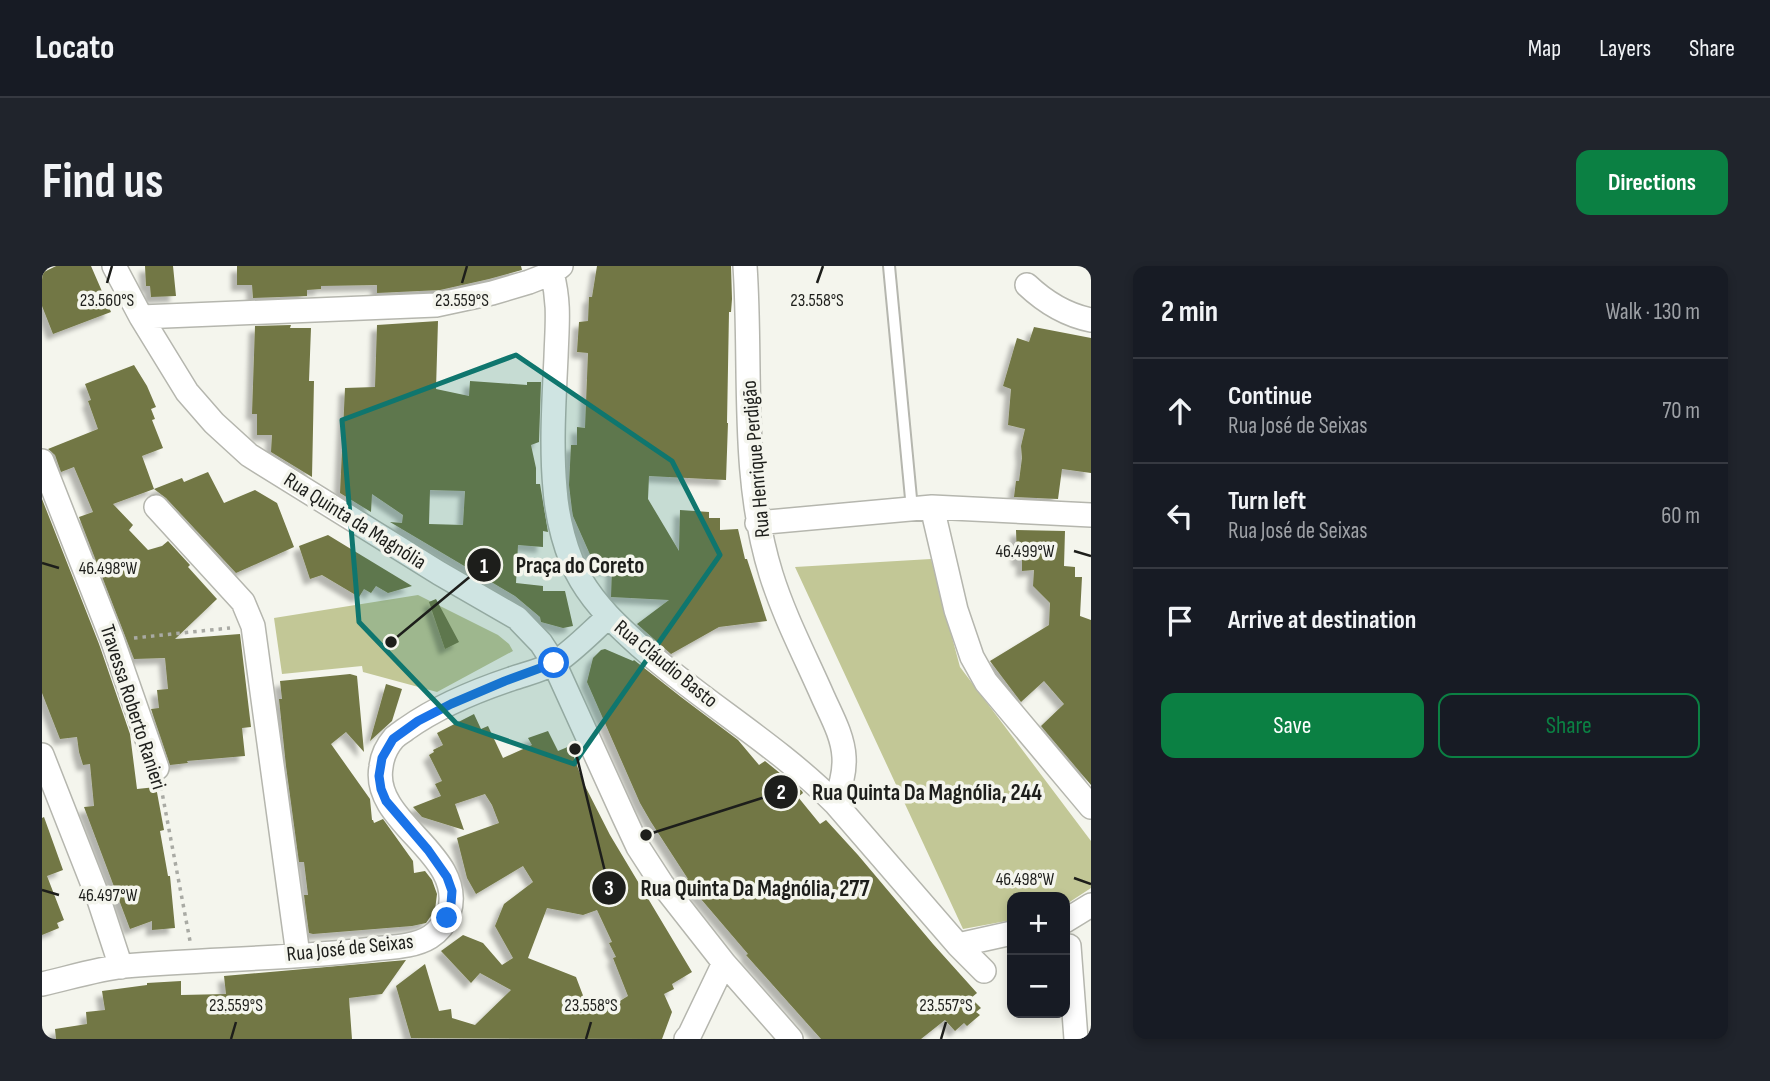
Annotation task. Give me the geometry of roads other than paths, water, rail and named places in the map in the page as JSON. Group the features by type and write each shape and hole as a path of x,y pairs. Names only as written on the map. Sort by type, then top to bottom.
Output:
{"street":[{"name":"Rua Quinta da Magnólia","path":"114,266 187,392 214,423 249,455 439,573 491,601 517,618 541,643 554,663 638,847 662,884 724,963 791,1039"},
{"name":"Rua Henrique Perdigão","path":"745,266 749,425 757,523 771,576 838,732 844,755 843,780 835,803"},
{"path":"142,317 436,305 529,282 556,269"},
{"name":"Rua Cláudio Basto","path":"556,269 558,321 555,490 562,534 579,577 608,617 668,671 760,738 835,803 958,945 984,971"},
{"path":"1027,285 1045,301 1079,318 1091,320"},
{"name":"Travessa Roberto Ranieri","path":"42,461 112,639 157,768"},
{"path":"156,507 243,602 253,625 298,955"},
{"path":"922,508 972,657 981,674 1091,807"},
{"path":"757,523 922,508 1091,515"},
{"name":"Rua José de Seixas","path":"42,984 121,967 349,952 411,944 427,939 440,930 447,918 452,891 447,877 428,850 386,801 379,776 382,758 393,739 418,721 461,699 554,663 608,617"},
{"path":"42,755 99,900 121,967"},
{"path":"1070,919 1091,905"},
{"path":"958,945 1007,934"},
{"path":"1070,955 1076,1039"},
{"path":"686,1039 724,963"}],"lane":[{"path":"889,266 922,508"}],"place":[{"name":"Praça do Coreto","path":"391,642"},
{"name":"Rua Quinta Da Magnólia, 277","path":"575,749"},
{"name":"Rua Quinta Da Magnólia, 244","path":"646,835"}]}
